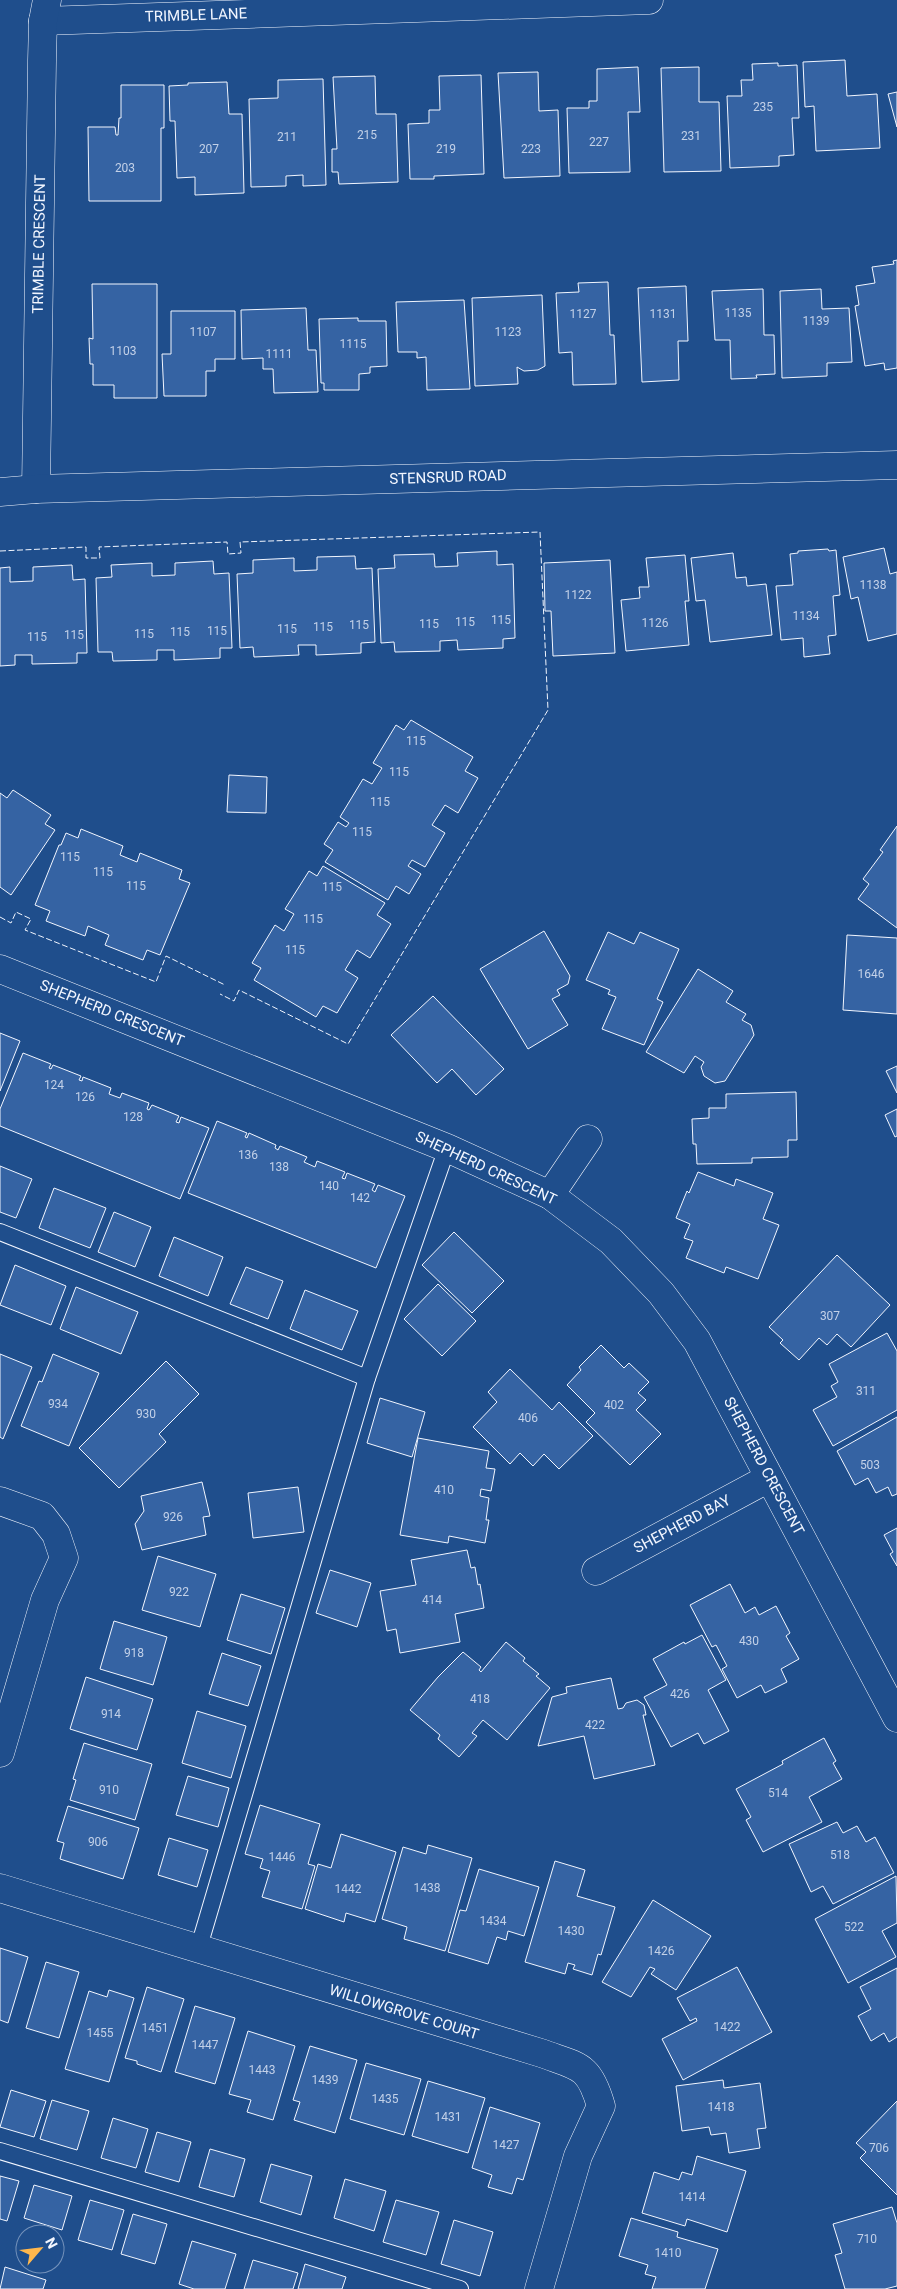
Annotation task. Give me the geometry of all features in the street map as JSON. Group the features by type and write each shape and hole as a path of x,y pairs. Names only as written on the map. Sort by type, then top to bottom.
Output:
{"street":[{"name":"TRIMBLE LANE","path":"45,10 649,0"},
{"name":"TRIMBLE CRESCENT","path":"36,489 45,10"},
{"name":"STENSRUD ROAD","path":"0,492 36,489 897,465"},
{"name":"SHEPHERD CRESCENT","path":"0,969 446,1148 550,1194 611,1240 661,1293 697,1341 897,1718"},
{"path":"550,1194 588,1139"},
{"name":"SHEPHERD BAY","path":"596,1570 769,1478"},
{"path":"0,1501 42,1516 56,1534 64,1558 45,1600 0,1753"},
{"name":"WILLOWGROVE COURT","path":"0,1888 540,2053 582,2068 594,2084 601,2106 578,2156 539,2289"}],"lane":[{"path":"198,1950 367,1378 446,1148"},
{"path":"0,1232 367,1378"},
{"path":"0,2151 460,2289"}],"building":[{"path":"845,60 847,96 877,94 880,148 816,151 814,106 805,107 803,62"},
{"path":"778,63 778,66 797,65 799,118 792,118 794,155 779,156 779,166 730,168 727,96 742,96 741,80 753,80 752,64"},
{"path":"638,67 640,112 628,112 630,172 569,173 567,108 589,108 589,101 597,101 597,69"},
{"path":"699,67 699,102 719,102 721,171 664,172 661,68"},
{"path":"538,72 539,111 558,110 560,176 504,178 498,73"},
{"path":"481,75 484,174 434,176 434,179 410,179 408,124 429,123 429,110 440,110 439,76"},
{"path":"375,76 376,114 396,114 398,182 339,184 338,172 332,172 332,149 337,149 333,77"},
{"path":"323,79 326,185 303,186 303,175 286,176 286,186 251,187 249,99 278,98 278,80"},
{"path":"227,82 229,114 242,114 244,193 195,195 195,177 177,178 175,121 170,121 169,86 188,85 188,83"},
{"path":"121,85 164,85 164,128 161,128 161,201 89,201 88,127 115,127 116,135 118,135 119,118 121,118"},
{"path":"897,92 897,127 888,94"},
{"path":"897,260 897,368 885,370 884,363 865,366 855,306 859,305 856,286 875,283 872,267 894,264 893,261"},
{"path":"608,282 610,335 614,335 616,384 573,385 572,352 559,353 556,293 579,292 578,283"},
{"path":"92,284 157,284 157,398 114,398 114,385 93,385 93,364 90,364 89,338 93,339"},
{"path":"686,286 688,341 678,341 679,380 642,382 638,288"},
{"path":"763,289 764,335 774,335 775,374 756,375 757,378 731,379 730,340 715,340 712,291"},
{"path":"821,289 822,309 849,308 852,362 827,363 827,376 782,378 780,291"},
{"path":"542,295 545,366 538,370 524,371 517,367 518,384 475,386 472,298"},
{"path":"464,300 470,389 427,390 426,357 417,358 417,352 398,352 396,302"},
{"path":"306,308 308,350 316,350 318,392 274,393 273,369 263,369 263,358 242,359 241,310"},
{"path":"171,311 235,311 235,359 215,359 215,371 206,371 206,396 164,396 162,354 171,354"},
{"path":"358,318 358,321 386,321 387,366 370,367 370,373 359,374 359,390 324,390 324,383 321,383 319,319"},
{"path":"884,548 890,574 897,572 897,634 868,641 858,597 851,599 843,557"},
{"path":"828,549 829,551 836,550 840,595 833,596 836,635 828,636 830,654 804,657 803,638 781,640 776,586 793,585 790,554 798,553 798,551"},
{"path":"497,551 497,565 513,564 515,638 503,639 503,648 458,650 457,640 440,641 440,651 395,652 394,642 381,643 378,569 395,568 394,555 434,554 435,567 458,566 457,553"},
{"path":"733,553 736,578 746,577 747,586 766,584 772,635 710,642 705,600 696,601 691,558"},
{"path":"685,555 689,601 685,601 689,645 626,651 621,600 640,598 639,587 649,587 646,558"},
{"path":"355,556 356,569 372,568 375,642 361,643 361,653 316,655 316,645 298,645 299,655 254,657 253,647 240,648 237,574 253,573 253,560 294,558 294,571 317,570 317,557"},
{"path":"610,560 615,653 553,656 551,611 545,611 544,563"},
{"path":"213,561 214,574 229,573 232,648 220,648 220,658 174,660 174,650 157,650 157,660 113,661 112,652 98,652 96,578 112,577 111,565 152,563 152,576 175,575 175,563"},
{"path":"72,565 73,580 85,579 87,653 77,653 77,663 32,664 32,655 15,655 15,665 0,666 0,568 10,567 10,582 33,581 33,567"},
{"path":"411,720 473,757 465,771 478,778 458,813 445,805 432,825 445,833 425,867 412,860 408,866 421,874 409,894 396,886 388,900 325,862 333,850 324,844 338,822 346,827 349,823 340,817 363,779 372,784 382,768 373,763 396,725 404,730"},
{"path":"229,775 267,777 266,813 227,812"},
{"path":"13,790 51,815 45,824 55,830 11,895 0,887 0,793 7,798"},
{"path":"897,826 897,928 858,899 869,884 863,879 883,852 880,850"},
{"path":"81,829 123,846 120,855 137,862 140,853 182,870 179,879 190,883 160,955 147,950 143,960 105,945 109,935 88,926 85,936 46,921 50,911 35,905 59,845 61,845 66,833 78,838"},
{"path":"323,866 385,903 377,915 391,924 370,958 357,950 345,970 358,978 337,1013 323,1006 316,1017 254,980 261,968 252,963 275,925 284,931 294,914 285,909 309,871 317,876"},
{"path":"544,931 570,976 568,984 557,990 560,995 552,999 568,1025 528,1049 480,969"},
{"path":"608,932 634,944 640,932 679,949 657,999 663,1002 644,1045 602,1029 616,997 608,994 610,990 586,980"},
{"path":"847,935 897,938 897,1014 843,1010"},
{"path":"698,969 733,991 726,1002 746,1014 742,1020 751,1025 754,1035 725,1081 715,1083 704,1076 701,1067 704,1062 695,1056 684,1073 646,1052"},
{"path":"433,996 504,1069 476,1095 452,1069 437,1083 391,1035"},
{"path":"0,1033 20,1041 0,1091"},
{"path":"23,1053 51,1064 49,1068 51,1069 53,1065 81,1076 79,1080 82,1081 83,1077 111,1088 109,1094 120,1098 122,1093 149,1103 147,1109 149,1110 152,1105 179,1116 176,1122 179,1123 181,1117 209,1128 180,1199 0,1126 0,1109"},
{"path":"897,1066 897,1093 886,1071"},
{"path":"796,1092 797,1140 788,1140 788,1157 752,1158 752,1163 697,1164 696,1144 693,1144 692,1119 709,1118 709,1108 726,1108 726,1094"},
{"path":"897,1109 897,1136 895,1137 885,1115"},
{"path":"217,1121 247,1133 245,1137 247,1138 249,1133 276,1145 275,1148 278,1150 280,1146 307,1157 304,1162 315,1167 317,1161 345,1172 342,1178 345,1179 347,1173 375,1184 372,1190 375,1192 378,1185 405,1196 376,1268 188,1193"},
{"path":"0,1166 32,1179 16,1218 0,1212"},
{"path":"698,1172 734,1186 736,1179 773,1193 763,1219 779,1225 758,1279 726,1267 724,1273 686,1258 693,1241 684,1238 690,1224 676,1218 687,1191 689,1193"},
{"path":"54,1188 106,1208 90,1248 39,1228"},
{"path":"114,1212 151,1227 135,1267 98,1252"},
{"path":"454,1232 504,1281 472,1313 422,1265"},
{"path":"174,1237 223,1257 208,1296 159,1276"},
{"path":"837,1255 890,1305 851,1347 837,1334 827,1345 819,1338 799,1360 780,1343 783,1340 769,1327"},
{"path":"15,1265 66,1286 51,1325 0,1305"},
{"path":"246,1267 283,1281 268,1319 230,1304"},
{"path":"438,1284 476,1321 442,1356 404,1319"},
{"path":"76,1287 138,1312 121,1354 60,1329"},
{"path":"305,1290 358,1311 342,1350 290,1329"},
{"path":"887,1333 897,1351 897,1410 833,1446 813,1410 837,1397 831,1386 838,1382 829,1364"},
{"path":"601,1345 624,1368 629,1363 649,1382 638,1393 646,1400 636,1410 661,1434 630,1465 586,1422 595,1413 567,1385 581,1370 579,1367"},
{"path":"0,1354 32,1367 3,1439 0,1437"},
{"path":"53,1354 99,1373 69,1446 21,1426 39,1381 42,1382"},
{"path":"166,1361 199,1394 159,1434 166,1442 119,1488 79,1448"},
{"path":"510,1369 552,1410 559,1402 593,1436 559,1469 544,1454 533,1466 520,1453 510,1464 473,1427 497,1402 488,1392"},
{"path":"380,1398 425,1412 412,1457 367,1443"},
{"path":"897,1417 897,1494 892,1496 888,1487 876,1493 868,1478 855,1485 837,1451"},
{"path":"418,1438 489,1451 486,1468 495,1469 491,1491 481,1489 480,1496 489,1498 486,1520 489,1520 485,1543 449,1536 448,1543 400,1535"},
{"path":"202,1482 210,1516 203,1517 206,1535 142,1550 135,1524 144,1511 141,1496"},
{"path":"298,1487 304,1532 253,1538 248,1493"},
{"path":"897,1528 897,1566 890,1554 893,1552 884,1535"},
{"path":"467,1550 471,1568 475,1567 478,1585 480,1584 484,1608 455,1614 460,1642 400,1653 396,1629 387,1631 380,1591 416,1585 411,1560"},
{"path":"158,1556 216,1574 200,1627 142,1610"},
{"path":"330,1570 371,1583 357,1627 316,1613"},
{"path":"730,1584 745,1613 755,1607 759,1615 776,1606 790,1633 786,1636 799,1659 781,1669 787,1682 765,1693 761,1685 737,1698 722,1669 727,1666 716,1645 712,1647 690,1605"},
{"path":"241,1594 285,1608 271,1654 227,1640"},
{"path":"114,1621 167,1637 153,1685 100,1669"},
{"path":"702,1635 726,1680 708,1690 729,1731 704,1744 698,1733 671,1747 644,1697 667,1685 653,1659 684,1642 685,1644"},
{"path":"506,1642 525,1658 523,1661 539,1674 536,1676 550,1688 507,1740 483,1720 472,1733 477,1736 459,1757 438,1739 440,1735 410,1710 438,1677 463,1652 481,1667 479,1670 481,1672"},
{"path":"222,1653 261,1666 248,1706 209,1694"},
{"path":"86,1677 153,1699 137,1750 70,1729"},
{"path":"611,1678 618,1709 623,1708 626,1703 637,1700 644,1705 646,1715 643,1715 655,1765 594,1779 584,1736 538,1746 552,1697 567,1693 566,1687"},
{"path":"197,1711 246,1726 231,1778 182,1763"},
{"path":"824,1738 836,1761 833,1763 842,1779 809,1797 822,1822 763,1852 746,1820 751,1817 736,1789 783,1764 782,1761"},
{"path":"84,1743 152,1764 135,1820 70,1800 76,1780 73,1779"},
{"path":"188,1776 229,1788 218,1827 176,1815"},
{"path":"260,1805 320,1824 308,1864 315,1866 302,1909 262,1897 270,1871 260,1868 263,1859 245,1854"},
{"path":"68,1806 139,1828 123,1879 60,1859 64,1843 57,1841"},
{"path":"837,1822 843,1833 857,1826 866,1842 875,1837 894,1873 833,1904 823,1886 811,1892 789,1844"},
{"path":"341,1834 396,1852 375,1922 346,1913 344,1922 305,1909 318,1864 331,1868"},
{"path":"169,1838 208,1850 197,1887 158,1875"},
{"path":"428,1845 472,1858 445,1951 404,1939 407,1927 382,1919 403,1847 426,1854"},
{"path":"555,1861 585,1870 577,1896 615,1907 601,1955 598,1954 592,1975 573,1969 575,1965 568,1963 565,1974 525,1962"},
{"path":"479,1869 539,1887 524,1936 508,1931 506,1940 497,1937 488,1964 448,1952 460,1910 466,1911"},
{"path":"896,1876 897,1923 882,1931 896,1957 848,1983 815,1919"},
{"path":"653,1900 711,1936 676,1990 651,1974 655,1969 650,1967 631,1997 602,1982"},
{"path":"0,1948 28,1957 8,2023 0,2020"},
{"path":"46,1962 79,1972 59,2038 26,2028"},
{"path":"737,1967 772,2032 683,2080 662,2039 697,2021 696,2018 690,2021 677,1998"},
{"path":"897,1968 897,2037 889,2042 884,2033 871,2041 858,2016 871,2009 860,1987"},
{"path":"147,1987 184,1999 161,2072 137,2064 137,2061 125,2058"},
{"path":"109,1990 134,1998 109,2082 65,2069 89,1991 107,1997"},
{"path":"195,2006 235,2018 215,2084 175,2072"},
{"path":"248,2031 295,2046 273,2120 247,2112 251,2100 229,2094"},
{"path":"310,2046 357,2060 335,2133 294,2120 300,2102 293,2100"},
{"path":"366,2063 421,2079 404,2135 350,2119"},
{"path":"723,2080 724,2088 760,2083 766,2128 757,2129 760,2148 729,2153 726,2133 711,2135 709,2127 682,2131 676,2086"},
{"path":"428,2081 485,2098 468,2153 412,2136"},
{"path":"11,2090 46,2101 34,2137 0,2127"},
{"path":"52,2100 89,2111 77,2150 40,2139"},
{"path":"897,2101 897,2195 860,2158 866,2152 856,2143"},
{"path":"490,2107 540,2123 523,2180 517,2178 512,2194 488,2187 492,2175 472,2168"},
{"path":"113,2118 148,2129 136,2168 101,2158"},
{"path":"157,2132 191,2142 179,2182 145,2172"},
{"path":"210,2149 245,2159 234,2197 199,2187"},
{"path":"697,2156 746,2171 727,2232 687,2219 685,2226 642,2213 654,2172 679,2180 682,2172 692,2175"},
{"path":"271,2164 312,2176 301,2215 260,2202"},
{"path":"0,2176 19,2181 7,2221 0,2219"},
{"path":"345,2179 386,2191 374,2231 334,2218"},
{"path":"34,2185 72,2196 64,2224 43,2224 24,2218"},
{"path":"90,2200 124,2210 112,2250 78,2240"},
{"path":"396,2200 439,2212 426,2255 383,2242"},
{"path":"892,2207 897,2223 897,2286 885,2289 845,2289 835,2255 842,2253 833,2224"},
{"path":"133,2214 167,2224 155,2264 121,2254"},
{"path":"631,2218 678,2232 677,2237 718,2249 705,2289 652,2289 656,2277 645,2274 648,2265 619,2256"},
{"path":"454,2220 493,2232 480,2276 441,2264"},
{"path":"192,2241 236,2254 225,2289 194,2289 179,2284"},
{"path":"253,2260 298,2273 293,2289 244,2289"},
{"path":"305,2264 346,2277 342,2289 298,2289"},
{"path":"5,2267 15,2270 15,2274 27,2274 46,2280 43,2289 0,2289"}],"fence":[{"path":"0,551 86,547 86,558 100,558 99,547 227,542 228,554 241,553 240,542 540,532 548,710 348,1044 239,990 234,1001 220,994"},
{"path":"0,917 11,923 16,912 31,919 25,930 156,982 166,956 225,985"}]}
